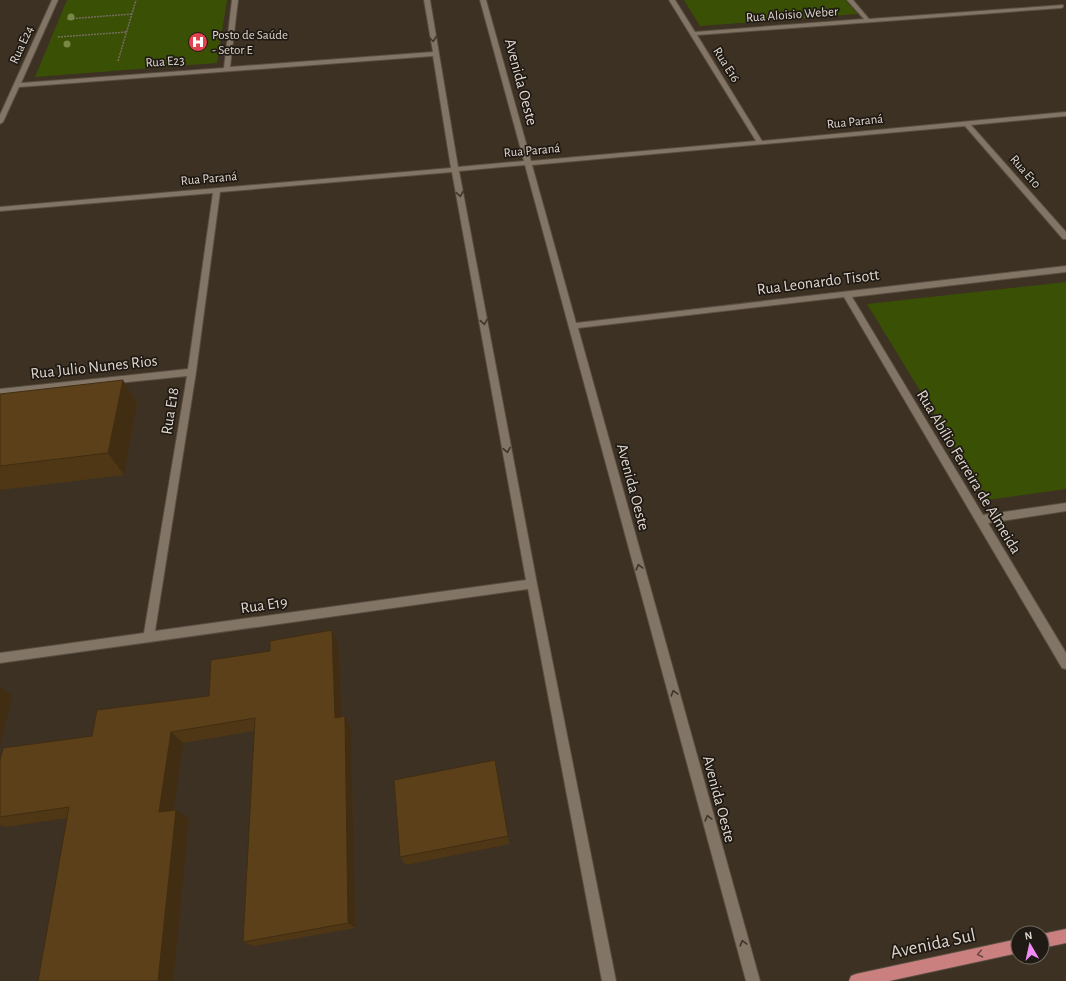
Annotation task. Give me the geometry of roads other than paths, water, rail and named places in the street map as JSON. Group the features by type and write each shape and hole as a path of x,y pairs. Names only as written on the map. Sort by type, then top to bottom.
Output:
{"main road":[{"path":"1050,939 1066,936"},
{"name":"Avenida Sul","path":"856,981 1010,948"}],"street":[{"name":"Rua E24","path":"0,122 55,0"},
{"path":"227,70 235,0"},
{"path":"427,0 435,54 532,584 609,981"},
{"name":"Avenida Oeste","path":"484,0 527,164 753,981"},
{"name":"Rua E16","path":"672,0 760,143"},
{"path":"850,0 868,20"},
{"path":"1054,0 1064,8"},
{"name":"Rua Aloisio Weber","path":"692,34 868,20 1064,8"},
{"name":"Rua E23","path":"16,85 435,54"},
{"name":"Rua Paraná","path":"0,209 527,164 1066,114"},
{"name":"Rua E10","path":"966,123 1066,237"},
{"name":"Rua E18","path":"149,636 192,372 217,191"},
{"name":"Rua Leonardo Tisott","path":"573,326 1066,269"},
{"name":"Rua Abílio Ferreira de Almeida","path":"846,294 1066,664"},
{"name":"Rua Julio Nunes Rios","path":"0,392 192,372"},
{"path":"980,520 1066,507"},
{"name":"Rua E19","path":"0,658 149,636 532,584"}],"place":[{"name":"Posto de Saúde - Setor E","path":"198,42"}]}
